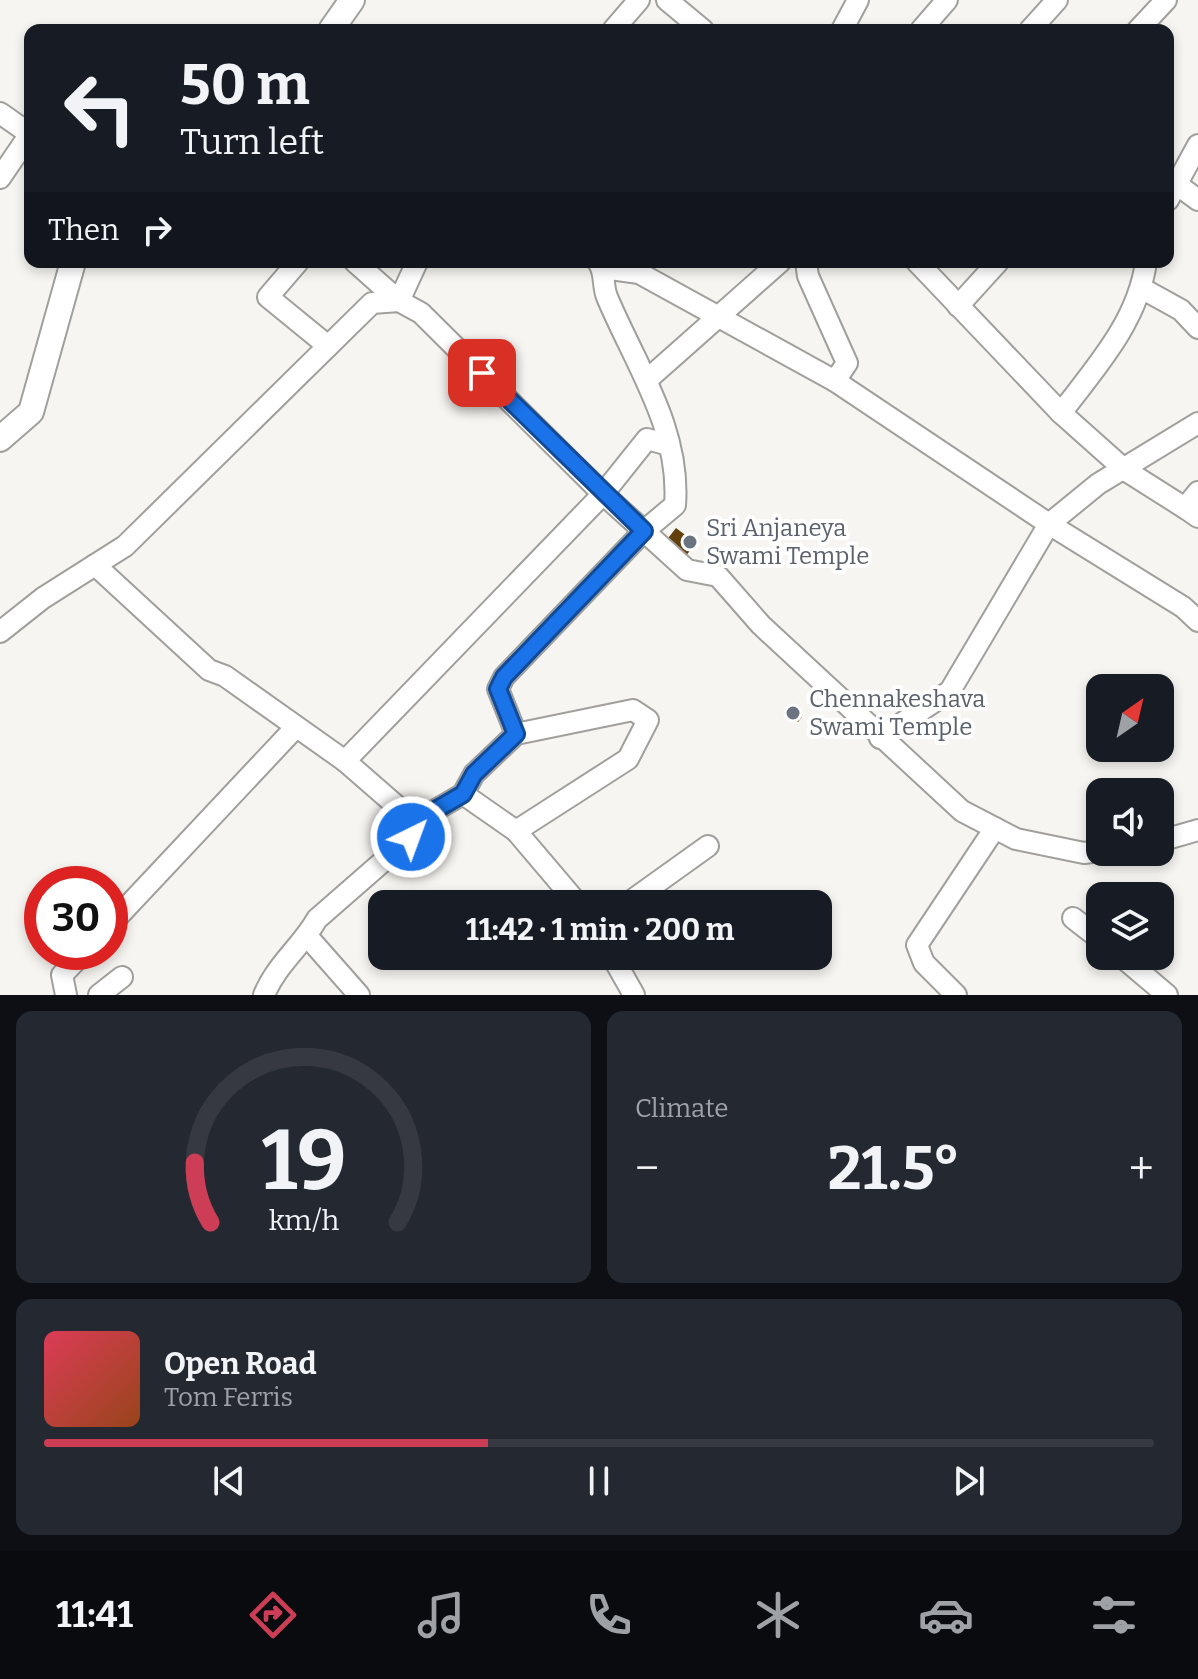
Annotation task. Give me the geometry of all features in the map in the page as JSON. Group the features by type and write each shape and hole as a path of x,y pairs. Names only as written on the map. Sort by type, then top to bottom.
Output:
{"street":[{"path":"335,24 352,0"},
{"path":"618,24 639,0"},
{"path":"667,0 696,24"},
{"path":"845,24 858,0"},
{"path":"926,24 947,0"},
{"path":"1035,24 1057,0"},
{"path":"1144,24 1166,0"},
{"path":"0,113 24,130"},
{"path":"0,178 24,143"},
{"path":"1174,182 1198,145"},
{"path":"1174,188 1198,200"},
{"path":"0,439 31,412 71,268"},
{"path":"293,268 268,297 328,346"},
{"path":"362,268 399,301 421,313 603,494 687,570 718,576 761,625 962,811 1016,839 1086,853"},
{"path":"399,301 414,268"},
{"path":"516,734 498,689 504,677 644,531 675,505 677,479 669,445 648,379 605,293 601,268"},
{"path":"615,268 639,273 835,381 1049,524 1183,607 1198,621"},
{"path":"648,379 773,268"},
{"path":"807,268 847,363 835,381"},
{"path":"923,268 1061,413 1125,470 1194,506"},
{"path":"958,306 993,268"},
{"path":"1061,413 1113,345 1143,289 1145,268"},
{"path":"1143,289 1181,310 1198,328"},
{"path":"0,632 43,598 125,546 179,497 372,303 399,301"},
{"path":"880,738 950,691 1049,524 1098,484 1198,423"},
{"path":"345,761 603,494 647,439 669,445"},
{"path":"95,565 209,670 225,676 345,761 415,822"},
{"path":"264,995 271,977 307,936 317,919 411,837 415,822 463,794 474,774 516,734 633,710 648,720 628,759 516,831"},
{"path":"128,906 295,728"},
{"path":"463,794 516,831 566,890"},
{"path":"956,995 924,963 917,945 995,828"},
{"path":"1174,837 1198,830"},
{"path":"647,890 708,846"},
{"path":"1073,918 1086,928"},
{"path":"307,936 359,995"},
{"path":"66,995 62,975 67,970"},
{"path":"620,970 634,995"},
{"path":"1138,970 1167,995"},
{"path":"99,995 122,977"}],"building":[{"path":"676,528 696,543 685,557 665,542"},
{"path":"791,708 802,717 798,722 787,713"}],"place":[{"name":"Sri Anjaneya Swami Temple","path":"690,542"},
{"name":"Chennakeshava Swami Temple","path":"793,713"}],"route":[{"path":"411,837 415,822 463,794 474,774 516,734 498,689 504,677 644,531 482,373"}]}
